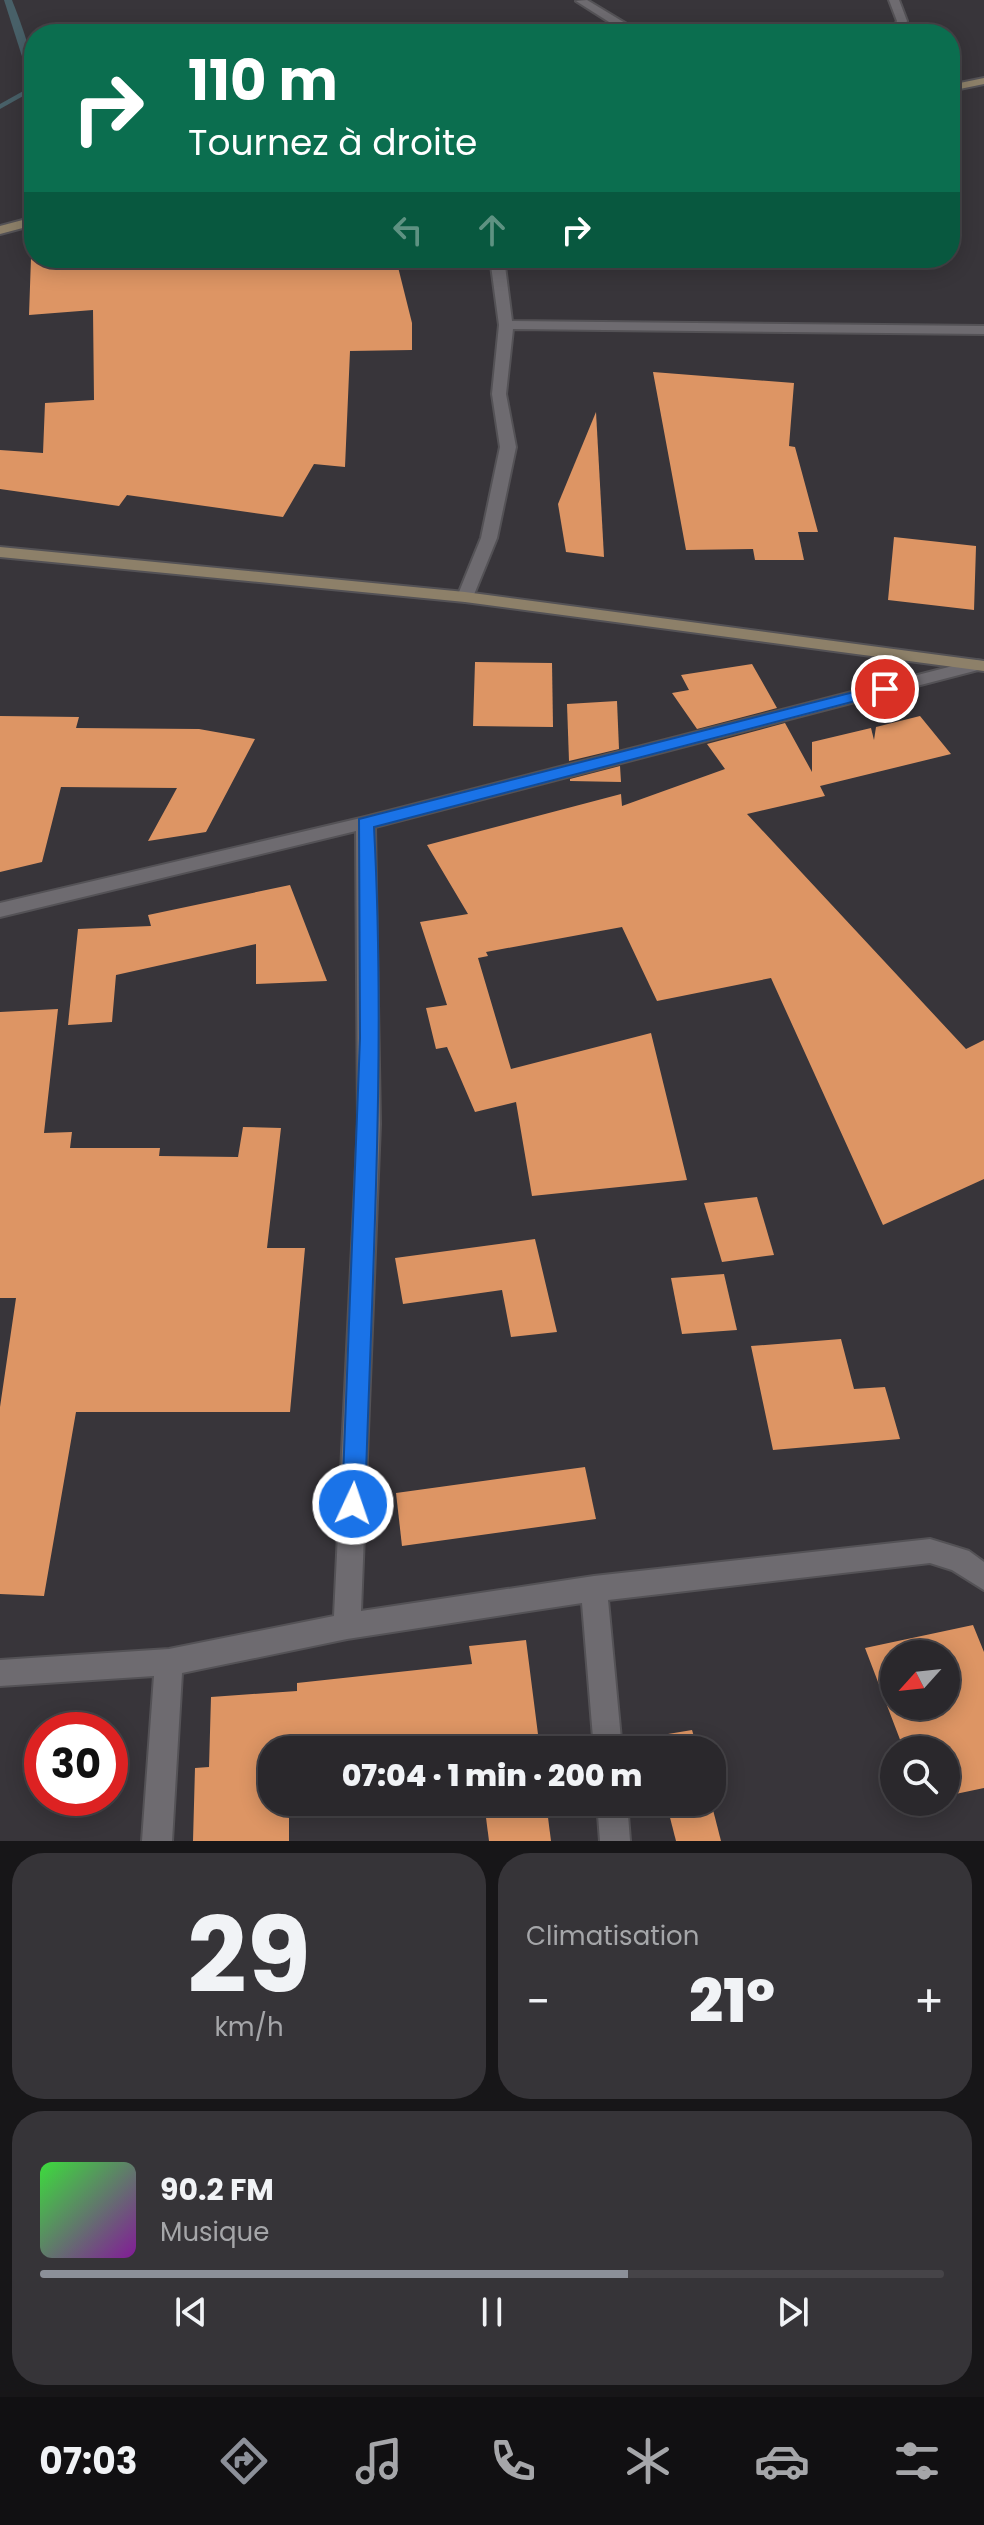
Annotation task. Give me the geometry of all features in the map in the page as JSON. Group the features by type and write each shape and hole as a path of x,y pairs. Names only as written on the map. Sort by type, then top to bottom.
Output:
{"street":[{"path":"894,0 900,24"},
{"path":"581,1 619,24"},
{"path":"960,86 984,81"},
{"path":"0,230 24,224"},
{"path":"465,597 489,538 508,447 499,394 506,325 498,268"},
{"path":"506,325 984,330"},
{"path":"0,552 465,597 980,666"},
{"path":"0,910 365,823 980,666"},
{"path":"347,1626 368,1148 371,945 365,823"},
{"path":"0,1673 169,1662 347,1626 594,1589 930,1551 960,1560 984,1578"},
{"path":"594,1589 607,1736"},
{"path":"157,1841 169,1662"},
{"path":"613,1816 615,1841"}],"building":[{"path":"31,268 398,268 412,323 412,350 350,351 345,467 314,464 283,517 127,495 119,506 0,489 0,450 43,453 45,403 94,400 93,310 29,315"},
{"path":"653,372 794,383 789,446 795,447 818,532 798,532 804,560 755,560 753,549 686,550"},
{"path":"596,412 604,557 566,552 558,504"},
{"path":"894,537 976,546 974,610 888,600"},
{"path":"475,662 552,663 553,727 473,726"},
{"path":"752,664 777,708 697,729 672,693 689,690 681,675"},
{"path":"617,701 619,749 569,761 567,704"},
{"path":"0,716 79,717 76,728 199,729 255,739 206,832 148,841 177,788 61,787 42,862 0,872"},
{"path":"920,716 951,754 820,786 825,796 747,814 966,1049 984,1040 984,1179 883,1225 771,978 657,1001 622,927 486,952 488,956 478,958 511,1069 651,1033 687,1180 532,1196 516,1102 475,1112 447,1047 436,1049 426,1008 447,1005 420,922 468,914 427,845 621,794 622,806 725,769 707,744 785,723 812,772 812,742 871,728 874,740 876,727"},
{"path":"620,766 621,782 570,781 570,779"},
{"path":"290,885 327,981 256,984 256,944 116,975 112,1022 68,1025 78,929 151,926 148,915"},
{"path":"58,1009 44,1133 72,1132 70,1148 160,1148 159,1156 238,1157 243,1127 281,1128 267,1248 305,1248 290,1412 76,1412 44,1596 0,1594 0,1407 16,1298 0,1298 0,1012"},
{"path":"757,1197 774,1255 722,1262 704,1203"},
{"path":"535,1239 557,1332 511,1337 502,1290 403,1304 395,1258"},
{"path":"724,1274 737,1330 682,1334 671,1278"},
{"path":"841,1339 854,1389 885,1387 900,1439 773,1450 751,1346"},
{"path":"585,1467 596,1519 402,1546 396,1493"},
{"path":"973,1625 984,1652 984,1788 960,1793 960,1736 899,1736 893,1720 960,1720 960,1640 903,1640"},
{"path":"526,1640 538,1736 258,1736 258,1816 289,1816 289,1841 193,1841 195,1768 209,1767 211,1697 297,1691 297,1683 472,1664 469,1646"},
{"path":"880,1645 880,1687 865,1648"},
{"path":"692,1730 694,1736 656,1736"},
{"path":"486,1816 548,1816 551,1841 489,1841"},
{"path":"670,1816 715,1816 721,1841 676,1841"}],"waterway":[{"path":"8,0 24,49"},
{"path":"0,107 24,93"}],"route":[{"path":"353,1504 368,1163 371,945 365,823 885,689"}]}
